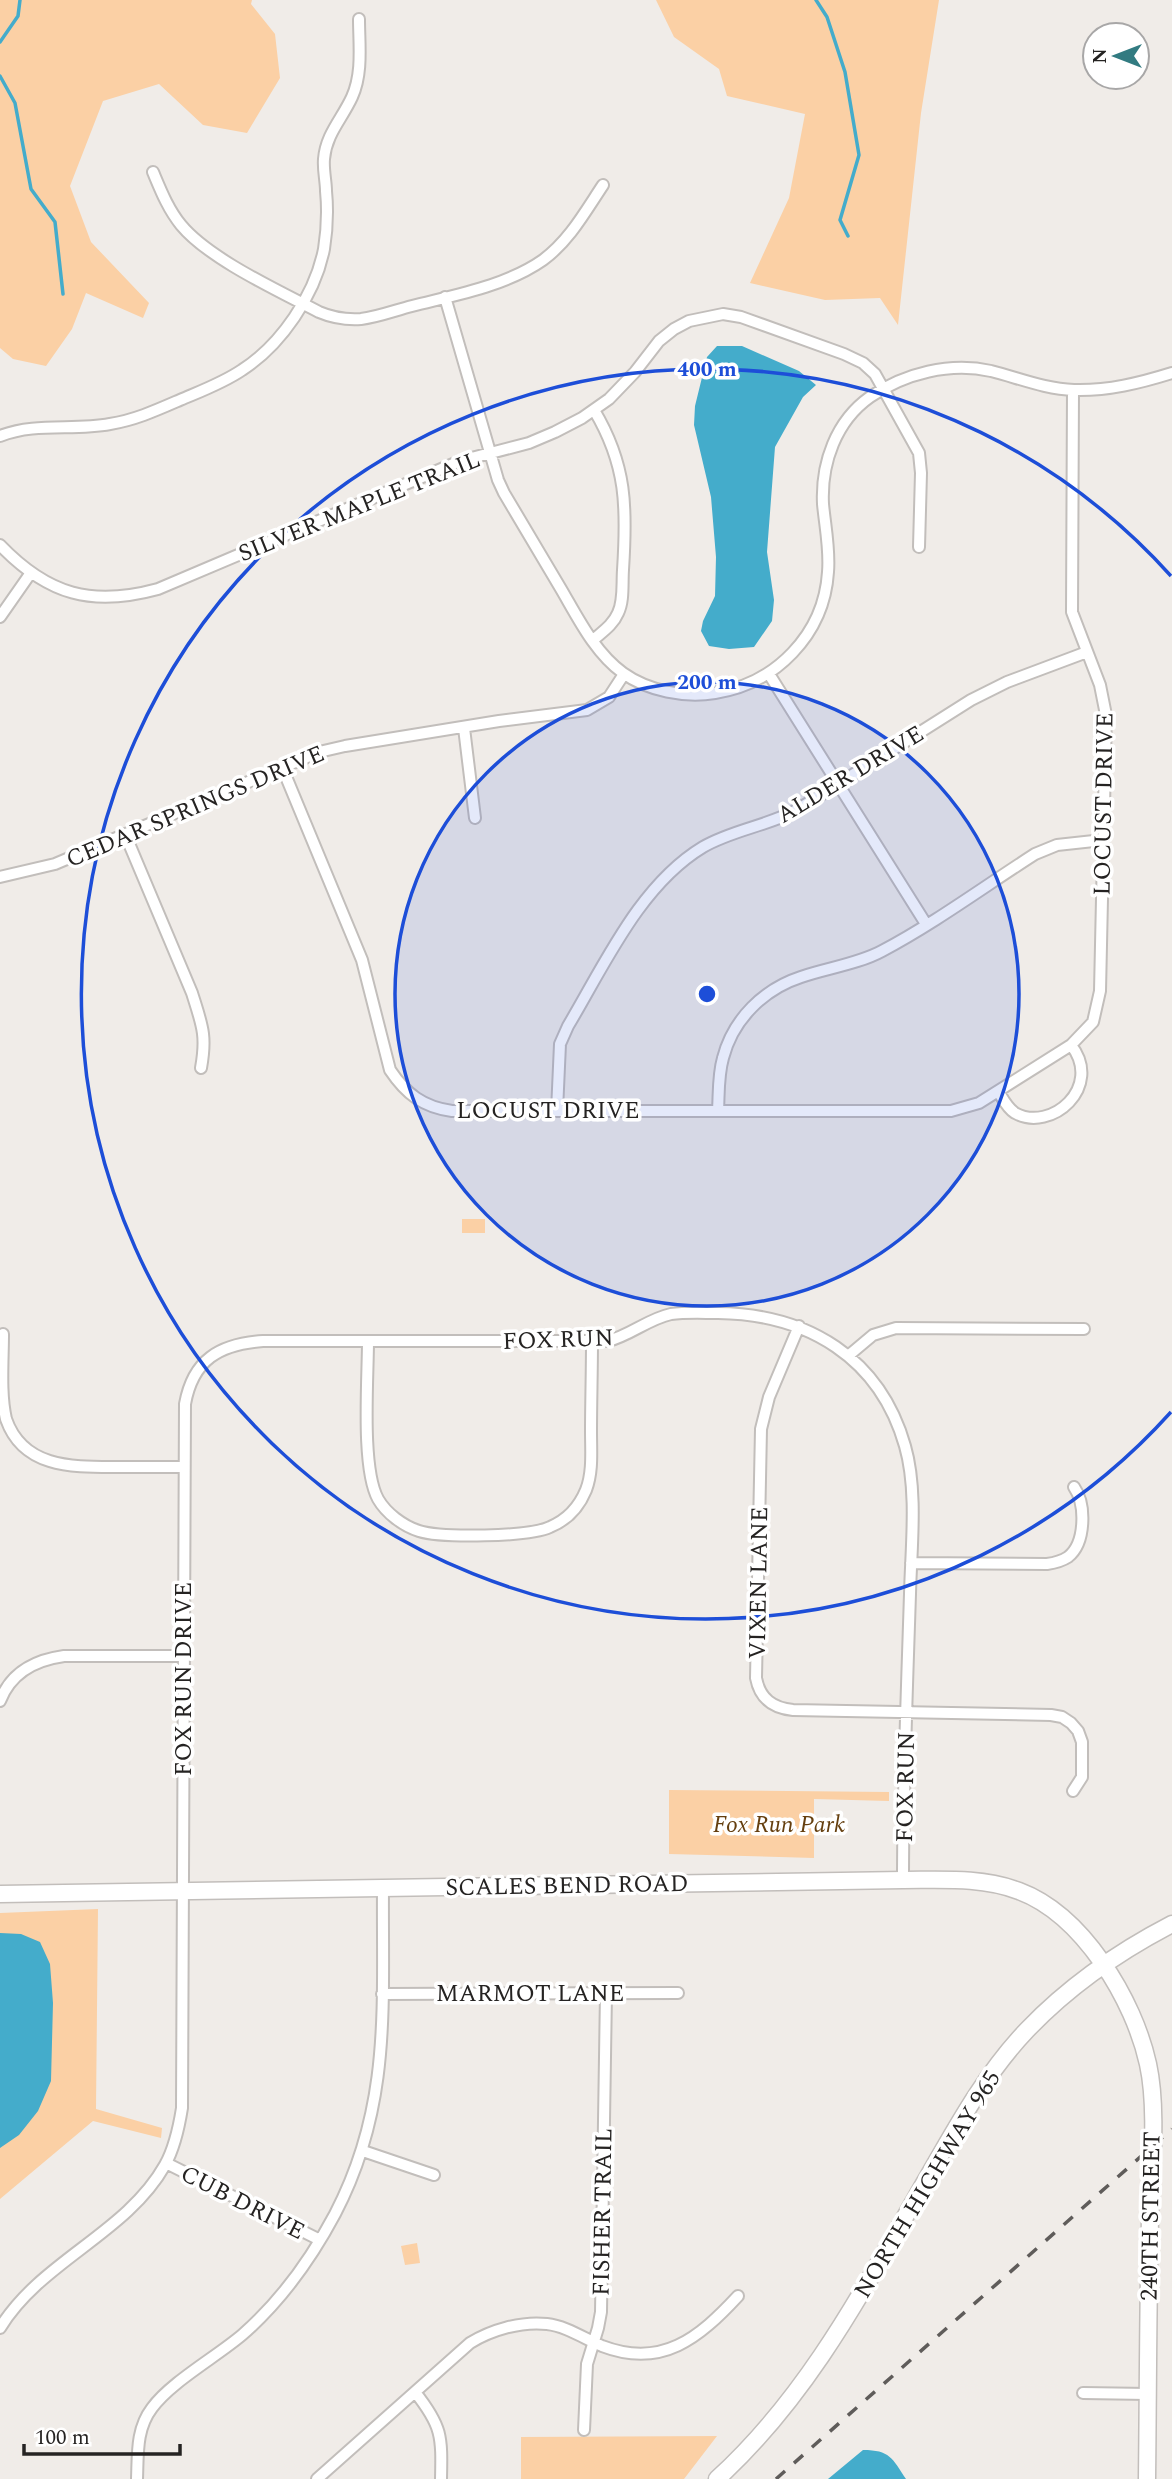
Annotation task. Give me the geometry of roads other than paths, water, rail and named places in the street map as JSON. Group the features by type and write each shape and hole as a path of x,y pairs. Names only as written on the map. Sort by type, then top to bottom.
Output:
{"street":[{"path":"0,436 13,430 37,427 89,428 142,417 244,369 267,350 288,326 316,277 323,251 327,219 323,163 326,144 352,97 359,72 359,19"},
{"path":"153,172 169,208 197,241 302,303 333,318 348,319 364,319 510,278 545,258 572,231 603,185"},
{"path":"445,298 504,493 593,640 624,674 652,687 692,694 732,690 769,674 797,650 816,619 824,598 829,557 824,483 832,444 854,411 884,389 930,371 965,368 1073,390 1131,385 1172,373"},
{"name":"SILVER MAPLE TRAIL","path":"0,545 30,574 63,590 112,598 135,596 158,589 460,461 529,443 555,432 609,399 659,341 674,329 689,321 723,314 741,317 844,354 863,363 875,374 919,453 919,547"},
{"name":"LOCUST DRIVE","path":"282,767 362,960 390,1070 400,1084 423,1103 452,1111 951,1111 979,1103 1071,1045 1093,1022 1100,991 1106,715 1100,685 1072,612 1073,390"},
{"path":"593,640 612,624 619,612 626,532 624,484 619,463 604,426 594,410"},
{"path":"0,617 30,574"},
{"name":"ALDER DRIVE","path":"557,1111 560,1044 568,1026 641,904 659,883 704,847 731,835 778,821 971,700 1007,682 1087,652"},
{"name":"CEDAR SPRINGS DRIVE","path":"0,877 55,864 319,752 587,710 609,696 624,674"},
{"path":"769,674 926,924"},
{"path":"464,728 475,818"},
{"path":"125,834 200,1017 206,1042 201,1068"},
{"path":"719,1111 719,1078 723,1057 750,1008 766,993 798,978 878,953 1035,854 1057,845 1103,840"},
{"path":"998,1091 1007,1106 1016,1113 1041,1116 1062,1107 1071,1100 1083,1079 1082,1062 1071,1045"},
{"name":"FOX RUN","path":"184,1467 185,1405 193,1376 215,1353 240,1342 592,1342 622,1338 656,1319 683,1313 754,1315 799,1326 824,1339 848,1356 882,1394 891,1409 906,1448 912,1489 903,1880"},
{"name":"VIXEN LANE","path":"799,1326 769,1397 761,1429 756,1664 758,1687 771,1704 779,1709 1062,1717 1078,1731 1082,1742 1082,1777 1073,1791"},
{"path":"848,1356 873,1335 896,1328 1084,1329"},
{"path":"3,1334 2,1395 6,1419 18,1440 36,1456 60,1465 184,1467"},
{"path":"368,1341 369,1476 387,1511 409,1527 435,1534 537,1532 564,1520 580,1503 587,1489 590,1465 592,1342"},
{"name":"FOX RUN DRIVE","path":"0,2328 32,2288 142,2199 166,2163 174,2144 182,2108 184,1467"},
{"path":"911,1563 1046,1564 1065,1559 1075,1549 1080,1538 1080,1498 1074,1487"},
{"path":"0,1702 9,1684 20,1673 48,1658 183,1656"},
{"name":"SCALES BEND ROAD","path":"0,1894 903,1880 990,1882 1021,1892 1060,1915 1103,1964"},
{"path":"137,2479 138,2444 142,2426 151,2408 263,2314 291,2283 320,2240 345,2194 362,2151 376,2099 380,2070 383,1888"},
{"name":"NORTH HIGHWAY 965","path":"717,2479 781,2412 828,2349 958,2125 995,2068 1043,2014 1103,1964 1172,1924"},
{"name":"240TH STREET","path":"1103,1964 1138,2028 1152,2088 1147,2479"},
{"name":"MARMOT LANE","path":"382,1993 678,1993"},
{"name":"FISHER TRAIL","path":"584,2430 584,2382 601,2312 606,1993"},
{"path":"362,2151 434,2175"},
{"name":"CUB DRIVE","path":"166,2163 320,2240"},
{"path":"317,2479 470,2343 485,2334 513,2327 548,2324 616,2351 632,2354 669,2350 712,2324 738,2296"},
{"path":"415,2392 439,2426 442,2444 441,2479"},
{"path":"1083,2393 1148,2394"}],"water":[{"path":"717,346 742,346 799,371 816,385 803,397 775,447 767,552 774,600 772,621 754,647 729,649 709,646 701,631 715,596 716,557 711,497 694,425 695,406 707,357"},
{"path":"0,1933 21,1934 40,1942 50,1964 53,2003 51,2081 38,2111 19,2135 0,2148"},
{"path":"863,2450 885,2454 906,2479 828,2479"}],"waterway":[{"path":"0,42 18,16 20,0"},
{"path":"816,0 827,17 845,72 859,155 840,220 848,236"},
{"path":"0,76 15,103 31,189 55,222 63,294"}],"railway":[{"path":"776,2479 1172,2129"}],"park label":[{"name":"Fox Run Park","path":"779,1824"}]}
